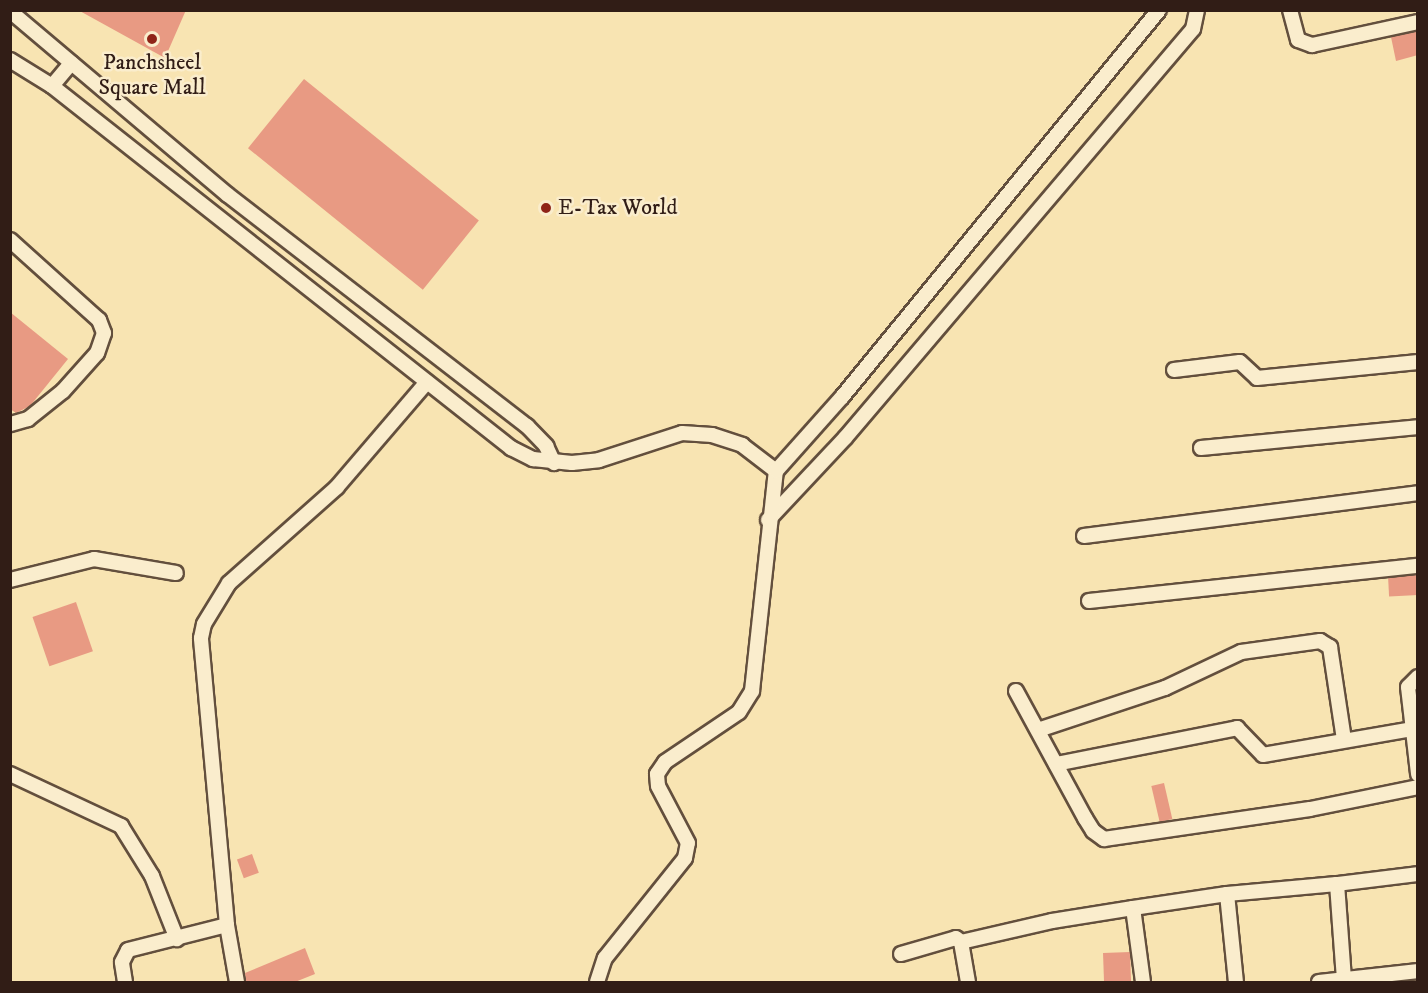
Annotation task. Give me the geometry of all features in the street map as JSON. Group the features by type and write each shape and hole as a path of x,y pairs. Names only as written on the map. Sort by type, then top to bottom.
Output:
{"street":[{"path":"10,10 228,195 425,350 527,426 546,446 554,463"},
{"path":"597,982 605,958 685,858 688,843 658,786 657,774 665,762 739,712 752,691 769,554 768,520 776,471 842,397 1159,10"},
{"path":"768,520 845,438 1192,29 1197,10"},
{"path":"1290,10 1298,40 1312,45 1418,22"},
{"path":"10,60 52,86 511,448 533,459 554,463 599,460 682,433 712,435 742,445 776,471"},
{"path":"52,86 71,63"},
{"path":"10,240 99,320 104,333 98,353 63,392 28,419 10,424"},
{"path":"409,368 425,350"},
{"path":"1174,370 1240,362 1257,378 1418,362"},
{"path":"237,982 227,925 201,638 204,624 229,582 338,487 427,382"},
{"path":"1202,448 1418,427"},
{"path":"1084,536 1418,493"},
{"path":"10,580 94,559 176,573"},
{"path":"1089,601 1418,566"},
{"path":"1038,730 1165,688 1241,652 1320,641 1330,647 1344,740"},
{"path":"1418,677 1408,687 1418,774"},
{"path":"1016,691 1093,831 1104,839 1310,809 1418,787"},
{"path":"1056,764 1238,728 1263,755 1344,740 1415,738"},
{"path":"10,774 121,826 152,876 177,939"},
{"path":"901,954 951,939 961,942 1052,921 1133,908 1227,894 1418,874"},
{"path":"1337,884 1344,980"},
{"path":"1227,894 1236,982"},
{"path":"1133,908 1143,982"},
{"path":"125,982 122,962 128,950 227,925"},
{"path":"961,942 968,982"},
{"path":"1319,982 1418,971"}],"building":[{"name":"Panchsheel Square Mall","path":"78,10 186,10 165,58"},
{"path":"1418,31 1418,55 1396,61 1391,37"},
{"path":"304,79 479,221 423,290 248,148"},
{"path":"10,312 68,359 30,406 16,413 10,409"},
{"path":"1417,575 1418,595 1389,596 1388,577"},
{"path":"76,602 93,651 49,666 33,617"},
{"path":"1164,783 1172,819 1160,822 1151,786"},
{"path":"252,854 259,873 244,878 237,859"},
{"path":"305,948 315,974 295,982 246,982 245,973"},
{"path":"1130,952 1131,982 1104,982 1103,953"}],"place":[{"name":"Panchsheel Square Mall","path":"152,39"},
{"name":"E-Tax World","path":"546,208"}]}
